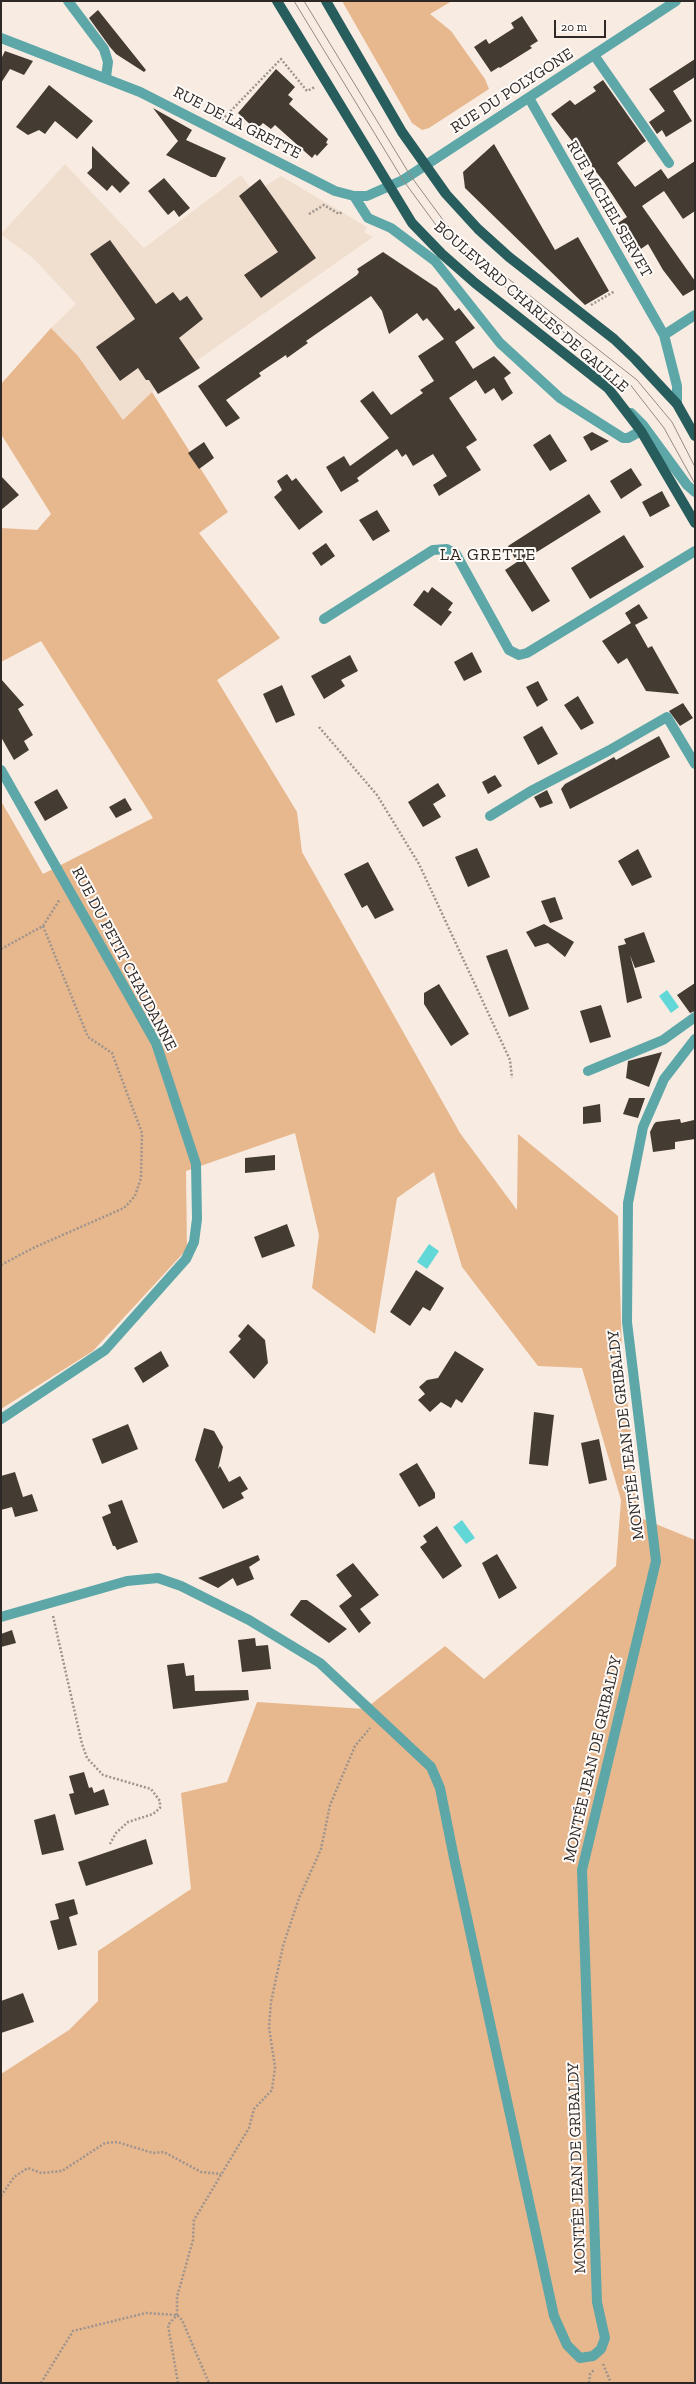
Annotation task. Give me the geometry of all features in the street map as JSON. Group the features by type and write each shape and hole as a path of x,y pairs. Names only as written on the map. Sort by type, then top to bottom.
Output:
{"main road":[{"name":"BOULEVARD CHARLES DE GAULLE","path":"277,1 389,188 412,223 438,258 475,283 608,388 626,409 637,433 695,523"},
{"name":"BOULEVARD CHARLES DE GAULLE","path":"326,1 402,132 446,194 478,229 509,257 614,339 677,404 695,436"}],"street":[{"path":"68,1 104,49 108,62 106,77"},
{"name":"RUE DU POLYGONE","path":"389,188 425,166 676,1"},
{"name":"RUE DE LA GRETTE","path":"1,38 106,77 174,108 335,191 354,196 371,196 389,188"},
{"path":"594,55 669,162"},
{"name":"RUE MICHEL SERVET","path":"529,98 664,335 677,386 677,404"},
{"path":"354,196 368,218 391,228 438,258 500,343 560,398 614,434 623,438 637,433"},
{"path":"664,335 695,315"},
{"path":"626,409 644,425 687,486 695,492"},
{"path":"324,619 433,550 447,549 456,554 509,650 519,655 527,653 695,551"},
{"path":"490,816 531,791 608,751 666,717 695,764"},
{"name":"RUE DU PETIT CHAUDANNE","path":"1,770 68,885 156,1044 196,1164 196,1226 194,1242 186,1259 105,1350 1,1419"},
{"path":"588,1071 663,1040 695,1017"},
{"name":"MONTÉE JEAN DE GRIBALDY","path":"50,1604 127,1581 158,1578 181,1586 249,1620 320,1663 379,1716 431,1767 440,1788 554,2316 567,2345 580,2358 593,2356 601,2350 604,2338 597,2302 582,1870 656,1561 627,1322 628,1203 642,1127 664,1079 695,1039"},
{"path":"1,1617 50,1604"}],"path":[{"path":"222,120 281,59 307,91 316,86"},
{"path":"309,214 324,206 339,214 342,212"},
{"path":"586,309 615,292"},
{"path":"319,727 378,795 419,864 510,1060 512,1078"},
{"path":"1,949 43,926 68,885"},
{"path":"1,1265 33,1248 124,1208 135,1196 142,1178 142,1133 112,1053 88,1037 43,926"},
{"path":"50,1604 82,1744 87,1758 103,1775 151,1789 160,1801 160,1808 153,1814 128,1822 116,1833 110,1844"},
{"path":"178,2383 168,2325 177,2315 177,2297 193,2240 194,2220 249,2128 254,2109 272,2090 275,2067 269,2021 271,2002 283,1946 299,1898 321,1849 330,1805 355,1746 379,1716"},
{"path":"1,2196 14,2177 28,2168 41,2173 62,2171 105,2143 117,2142 153,2153 164,2152 201,2172 221,2174"},
{"path":"41,2383 73,2330 146,2313 177,2315 182,2320 209,2383"},
{"path":"602,2361 611,2383"}],"shaded area":[{"path":"342,1 452,1 430,14 451,31 485,79 489,89 429,128 422,130 412,123"},
{"path":"65,164 144,248 241,175 250,187 260,179 265,186 281,176 367,227 364,232 373,237 152,392 123,420 78,356 51,328 76,304 34,259 1,234"},
{"path":"51,328 78,356 123,420 152,392 228,512 199,533 280,638 217,680 297,812 302,852 460,1133 517,1210 518,1134 618,1216 622,1354 641,1518 695,1540 695,2383 1,2383 1,2074 69,2030 98,2001 98,1951 191,1889 181,1793 227,1782 257,1702 365,1709 445,1646 484,1679 616,1566 621,1500 582,1368 538,1366 462,1267 434,1172 397,1198 375,1334 312,1288 319,1235 295,1133 186,1171 187,1249 93,1351 1,1409 1,801 43,874 153,818 41,641 1,662 1,528 37,530 51,514 1,434 1,384"}],"water":[{"path":"667,990 679,1007 671,1013 659,996"},
{"path":"429,1244 439,1251 427,1269 417,1262"},
{"path":"462,1520 475,1538 466,1544 453,1527"}],"building":[{"path":"98,10 146,70 144,72 116,54 110,47 89,18"},
{"path":"522,16 538,41 530,46 532,48 491,72 474,47 486,39 489,44 514,28 511,23"},
{"path":"5,51 33,61 24,75 10,69 1,83 1,59"},
{"path":"695,59 695,77 673,91 692,121 666,137 662,130 657,134 649,122 665,111 649,89"},
{"path":"276,69 295,87 288,95 293,99 289,104 328,139 326,143 328,144 317,156 315,154 312,158 275,125 271,129 263,123 256,130 238,113"},
{"path":"603,80 646,141 617,163 635,187 661,169 668,179 695,161 695,211 683,219 664,191 642,206 695,281 695,289 683,296 663,270 648,244 638,251 618,223 627,217 604,182 551,114 570,100 575,105 596,91 593,87"},
{"path":"49,85 93,121 77,139 55,121 45,134 39,130 28,135 16,127"},
{"path":"153,108 192,130 186,140 226,158 216,177 211,177 166,155 178,141"},
{"path":"494,144 555,250 578,237 609,291 585,305 465,188 463,172"},
{"path":"92,146 130,183 120,193 112,185 107,191 87,173 92,168"},
{"path":"164,178 190,208 179,217 174,210 168,215 148,191"},
{"path":"260,179 316,258 261,298 244,275 278,252 239,196"},
{"path":"110,240 156,304 173,292 180,301 187,296 203,319 179,338 200,368 158,394 149,380 146,380 138,368 120,381 96,347 135,319 90,254"},
{"path":"383,252 437,288 455,311 459,308 475,328 455,342 473,369 494,356 511,373 504,378 513,393 502,401 494,388 485,394 476,380 449,398 477,440 466,447 481,470 439,496 433,485 447,476 433,454 413,466 406,454 402,457 397,449 357,478 359,481 341,492 326,467 344,456 350,466 389,438 360,401 373,391 391,415 423,393 420,390 434,381 418,356 444,339 427,318 423,321 417,313 389,334 382,311 371,296 306,341 308,343 287,358 286,355 259,373 261,376 226,400 240,418 226,427 198,386 357,275 359,272 357,269"},
{"path":"592,432 609,441 591,451 583,437"},
{"path":"550,434 567,461 550,471 533,445"},
{"path":"204,442 214,458 199,469 188,453"},
{"path":"631,468 642,485 621,499 610,481"},
{"path":"287,474 292,481 296,478 323,512 299,530 274,497 282,490 277,481"},
{"path":"1,476 19,495 1,510"},
{"path":"662,491 670,506 650,517 642,502"},
{"path":"589,494 601,512 524,560 550,601 532,612 505,570 517,562 508,546"},
{"path":"377,510 390,531 373,541 359,520"},
{"path":"624,535 644,567 590,599 571,568"},
{"path":"326,543 335,556 321,566 312,553"},
{"path":"432,587 453,603 448,610 452,612 441,626 413,605 424,590 428,593"},
{"path":"639,604 648,618 635,625 648,648 652,646 679,694 646,691 627,658 618,664 602,641 631,623 625,613"},
{"path":"472,652 482,672 464,681 454,662"},
{"path":"350,655 358,671 341,680 345,686 324,699 311,676"},
{"path":"1,679 24,705 18,709 33,735 24,741 29,750 14,760 1,737"},
{"path":"538,681 548,700 537,707 526,687"},
{"path":"282,685 295,715 276,723 263,694"},
{"path":"578,696 594,723 581,730 564,705"},
{"path":"683,703 693,718 680,726 669,711"},
{"path":"542,726 558,754 538,765 523,737"},
{"path":"659,736 670,757 570,809 561,789 565,784 614,757 616,760"},
{"path":"495,775 502,786 488,794 482,782"},
{"path":"438,783 446,796 433,804 441,817 423,827 408,802"},
{"path":"57,789 68,808 45,821 34,802"},
{"path":"547,790 553,803 540,808 534,797"},
{"path":"125,798 132,810 116,818 109,807"},
{"path":"477,848 490,877 468,887 455,857"},
{"path":"638,849 652,877 632,886 618,861"},
{"path":"368,862 394,910 375,919 367,905 362,908 344,874"},
{"path":"555,897 563,919 550,923 541,901"},
{"path":"544,924 574,942 565,957 548,943 535,947 526,932"},
{"path":"644,932 655,962 635,968 630,955 642,998 627,1003 618,946 626,944 624,939"},
{"path":"507,949 529,1009 509,1017 486,956"},
{"path":"695,983 695,1011 690,1013 677,995"},
{"path":"439,984 469,1034 451,1046 424,1004 424,993"},
{"path":"601,1005 611,1037 590,1043 580,1011"},
{"path":"662,1052 649,1087 626,1078 628,1061"},
{"path":"629,1098 645,1098 638,1118 623,1114"},
{"path":"600,1104 601,1122 583,1124 583,1107"},
{"path":"680,1119 681,1123 694,1120 695,1139 675,1142 675,1149 653,1152 650,1132 654,1124 656,1122"},
{"path":"275,1155 275,1170 245,1173 245,1158"},
{"path":"287,1224 295,1246 262,1258 254,1237"},
{"path":"416,1270 444,1288 430,1311 423,1307 410,1326 390,1312"},
{"path":"248,1324 265,1340 268,1363 254,1379 229,1352 241,1339 238,1336"},
{"path":"161,1351 169,1366 143,1383 134,1368"},
{"path":"455,1351 484,1369 462,1403 456,1399 451,1408 441,1402 430,1412 418,1400 425,1394 419,1387 427,1380 438,1378"},
{"path":"534,1412 554,1415 548,1466 529,1464"},
{"path":"128,1424 138,1449 102,1464 92,1439"},
{"path":"204,1428 214,1431 223,1447 218,1469 220,1466 229,1482 240,1476 248,1489 241,1493 244,1498 223,1509 195,1460"},
{"path":"599,1439 607,1480 589,1484 581,1443"},
{"path":"417,1463 435,1493 435,1498 419,1507 399,1474"},
{"path":"15,1472 23,1497 32,1494 38,1511 15,1517 12,1507 1,1510 1,1476"},
{"path":"122,1500 138,1542 117,1550 115,1546 113,1546 102,1517 111,1513 108,1505"},
{"path":"437,1526 462,1566 443,1579 420,1547 427,1542 423,1536"},
{"path":"497,1554 517,1588 499,1599 482,1563"},
{"path":"258,1555 260,1560 249,1567 254,1579 237,1586 233,1578 218,1588 198,1578"},
{"path":"353,1563 379,1595 360,1609 371,1623 359,1633 339,1606 352,1596 336,1575"},
{"path":"301,1600 307,1600 347,1629 329,1643 290,1615"},
{"path":"12,1630 16,1643 1,1647 1,1634"},
{"path":"255,1638 256,1646 268,1645 271,1669 242,1672 238,1640"},
{"path":"184,1663 186,1676 194,1675 195,1691 248,1690 249,1700 173,1709 167,1665"},
{"path":"84,1772 89,1788 92,1787 94,1793 104,1789 109,1805 75,1815 69,1794 74,1793 69,1776"},
{"path":"55,1814 64,1850 42,1855 34,1820"},
{"path":"146,1839 153,1864 86,1886 78,1862"},
{"path":"74,1899 78,1914 69,1917 77,1945 58,1950 50,1921 59,1919 55,1904"},
{"path":"23,1993 34,2022 1,2033 1,2001"}],"tram line":[{"path":"294,1 403,180 436,225 477,265 629,383 664,428 695,484"},
{"path":"304,1 410,175 446,224 468,247 637,380 672,422 695,467"}],"district":[{"name":"LA GRETTE","path":"488,555"}]}
